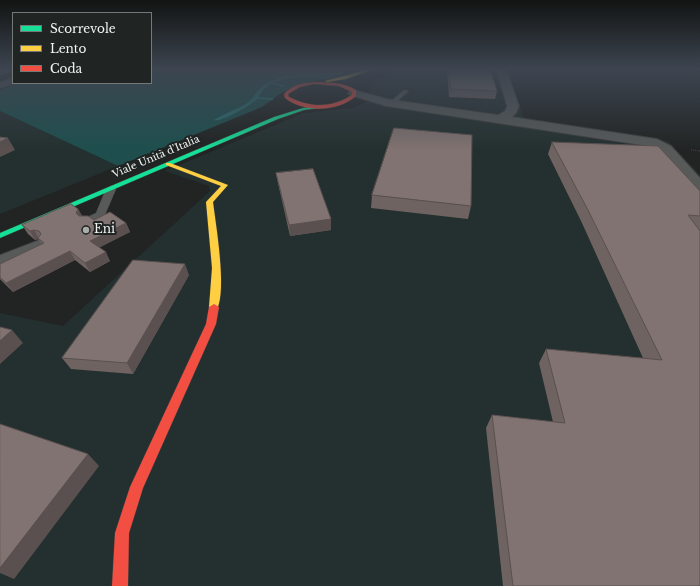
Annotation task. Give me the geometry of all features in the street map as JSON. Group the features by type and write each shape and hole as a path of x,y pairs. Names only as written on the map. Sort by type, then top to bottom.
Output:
{"main road":[{"name":"Viale Unità d'Italia","path":"287,98 300,105 324,106 337,105 350,100 352,96"},
{"path":"278,106 287,98"},
{"name":"Viale Unità d'Italia","path":"0,236 285,114 324,106"},
{"path":"228,128 269,111"},
{"path":"120,586 122,534 137,487 211,324 217,290 217,270 209,202 225,185 168,164"}],"street":[{"path":"375,96 389,103"},
{"path":"501,119 510,113 513,106 509,96"},
{"path":"337,105 389,103 652,142 666,149 700,188"}],"lane":[{"path":"389,103 398,96"},
{"path":"87,221 100,215 111,189"},
{"path":"0,260 39,243"}],"shaded area":[{"path":"0,96 277,96 262,107 118,166 0,111"},
{"path":"374,96 516,96 524,118 668,141 700,175 700,586 0,586 0,313 63,326 210,191 209,186 165,171 304,113 353,108 376,98"},
{"path":"0,111 118,166 0,214"}],"building":[{"path":"394,128 472,135 471,206 372,195"},
{"path":"0,137 8,138 0,142"},
{"path":"552,142 658,146 700,191 700,216 688,215 700,231 700,586 513,586 492,415 565,423 546,349 662,360 588,210"},
{"path":"313,169 331,219 289,225 276,173"},
{"path":"71,204 78,209 76,213 79,216 88,216 94,220 110,212 126,223 90,241 106,252 85,263 70,251 6,283 0,277 0,264 44,243 38,238 41,234 39,231 30,231 22,225"},
{"path":"133,260 185,264 127,363 62,358"},
{"path":"0,327 12,330 0,341"},
{"path":"0,424 88,454 0,568"}],"waterway":[{"path":"216,120 240,109 254,100 256,96"},
{"path":"256,98 272,99"}],"traffic: fast":[{"path":"0,236 276,118 303,109 324,106"}],"traffic: slow":[{"path":"168,164 225,185 209,202 216,268 216,294 214,307"}],"traffic: jam":[{"path":"287,96 295,102 304,105 321,107 338,104 353,96"},
{"path":"120,586 122,533 137,487 211,324 214,307"}],"place":[{"name":"Eni","path":"86,230"}]}
